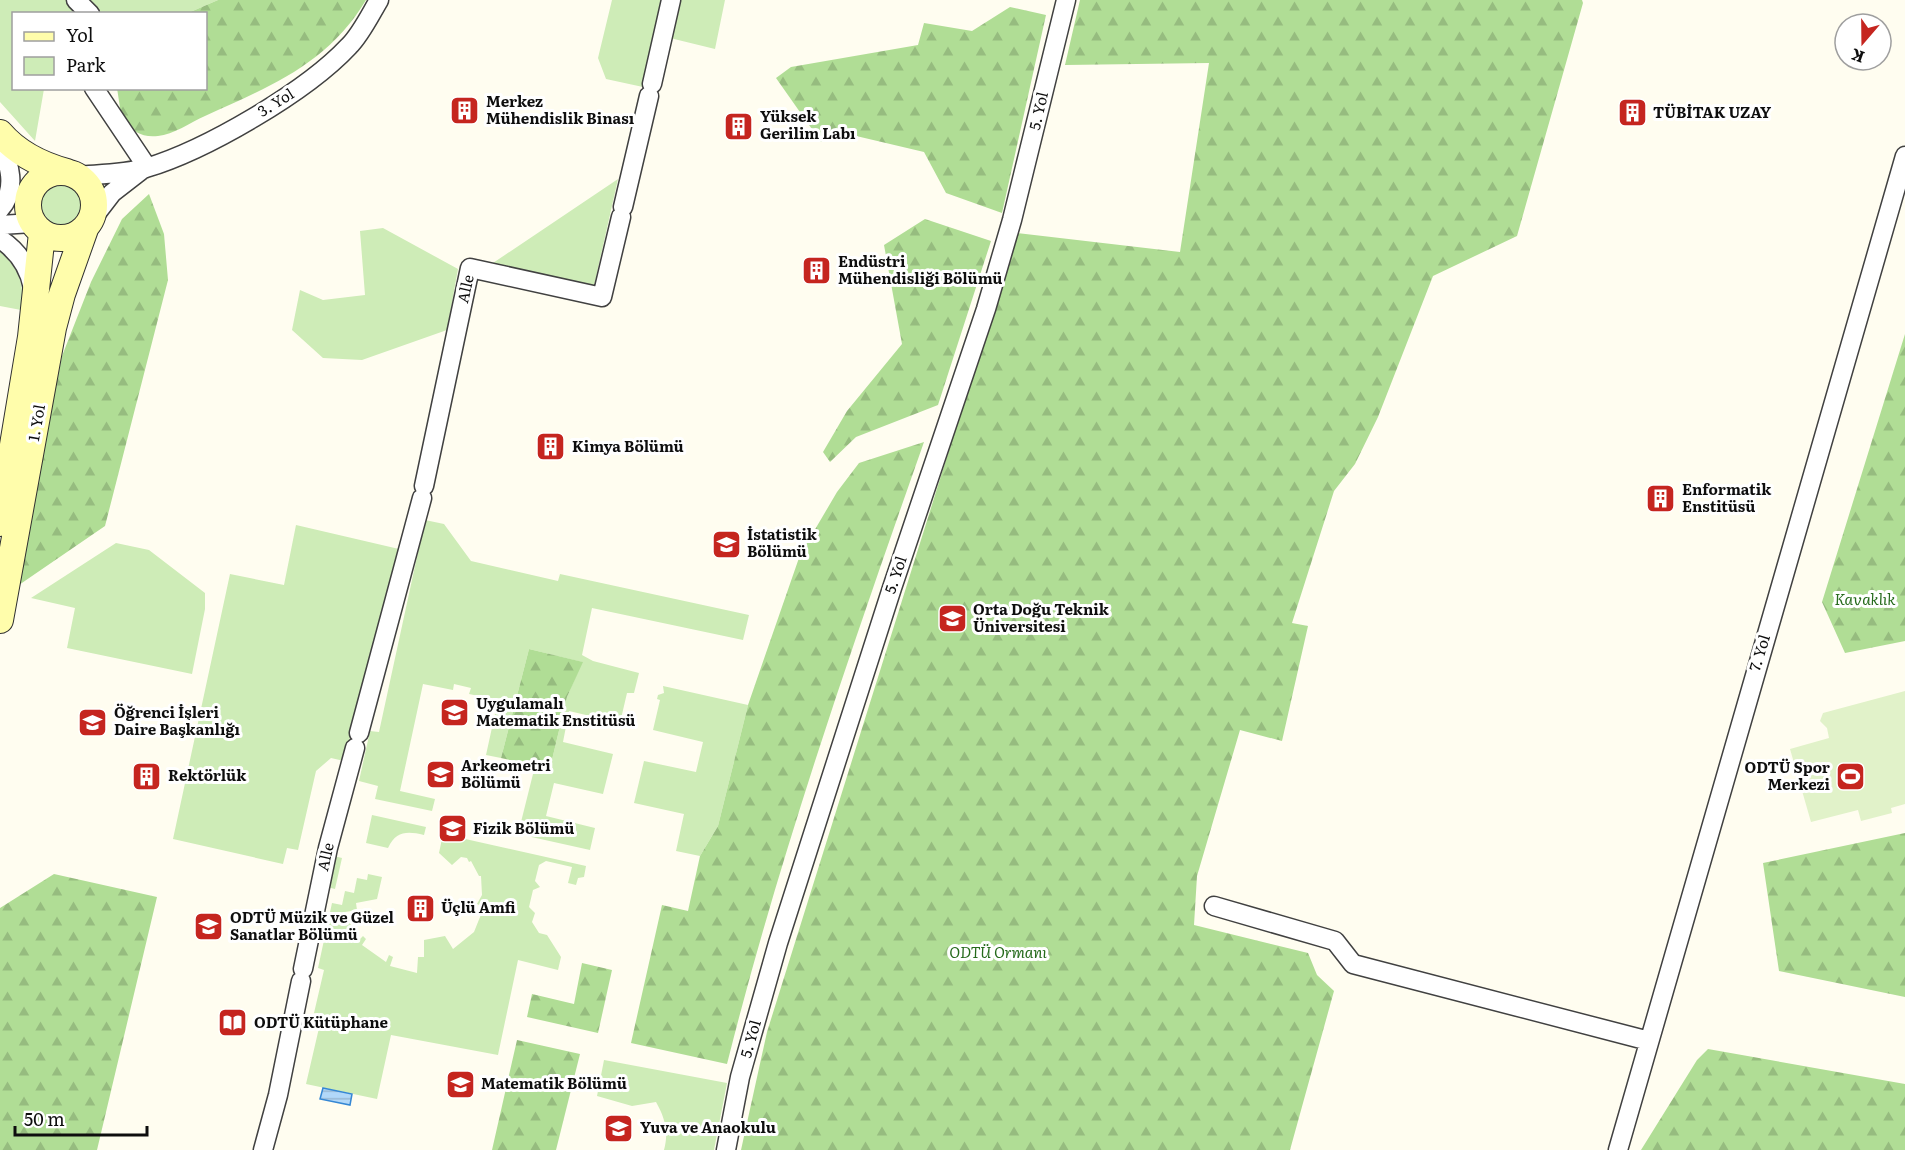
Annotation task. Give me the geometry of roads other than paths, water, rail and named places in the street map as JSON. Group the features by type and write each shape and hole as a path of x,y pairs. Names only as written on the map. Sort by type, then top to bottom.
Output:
{"main road":[{"path":"0,133 8,142 33,160 72,174 92,192 95,206 88,224 69,238 60,239 38,228 28,213 30,192 45,176 72,174"},
{"name":"1. Yol","path":"0,620 53,328 62,294 88,224"},
{"name":"1. Yol","path":"0,523 36,303 38,228"}],"street":[{"path":"76,0 88,12"},
{"name":"3. Yol","path":"88,224 112,193 146,168 211,140 265,111 317,77 351,45 379,0"},
{"name":"Alle","path":"263,1150 278,1095 328,848 423,492 470,268 602,297 672,0"},
{"name":"5. Yol","path":"726,1150 740,1077 778,943 892,588 986,309 1012,220 1066,0"},
{"path":"95,90 146,168"},
{"path":"0,141 11,177 8,197 0,209"},
{"name":"7. Yol","path":"1618,1150 1905,156"},
{"name":"3. Yol","path":"72,174 146,168"},
{"path":"0,225 38,228"},
{"path":"0,239 18,254 27,267 36,303"},
{"path":"1214,906 1335,941 1353,964 1649,1041"}],"water":[{"path":"323,1088 352,1094 350,1105 320,1099"}],"place":[{"name":"Merkez Mühendislik Binası","path":"465,111"},
{"name":"TÜBİTAK UZAY","path":"1632,113"},
{"name":"Yüksek Gerilim Labı","path":"739,126"},
{"name":"Endüstri Mühendisliği Bölümü","path":"817,271"},
{"name":"Kimya Bölümü","path":"551,447"},
{"name":"Enformatik Enstitüsü","path":"1661,499"},
{"name":"İstatistik Bölümü","path":"726,544"},
{"name":"Orta Doğu Teknik Üniversitesi","path":"952,619"},
{"name":"Uygulamalı Matematik Enstitüsü","path":"455,713"},
{"name":"Öğrenci İşleri Daire Başkanlığı","path":"93,722"},
{"name":"Arkeometri Bölümü","path":"440,775"},
{"name":"Rektörlük","path":"147,776"},
{"name":"ODTÜ Spor Merkezi","path":"1851,777"},
{"name":"Fizik Bölümü","path":"452,829"},
{"name":"Üçlü Amfi","path":"420,908"},
{"name":"ODTÜ Müzik ve Güzel Sanatlar Bölümü","path":"209,927"},
{"name":"ODTÜ Kütüphane","path":"233,1023"},
{"name":"Matematik Bölümü","path":"460,1084"},
{"name":"Yuva ve Anaokulu","path":"619,1128"}],"park label":[{"name":"Kavaklık","path":"1865,600"},
{"name":"ODTÜ Ormanı","path":"998,953"}]}
